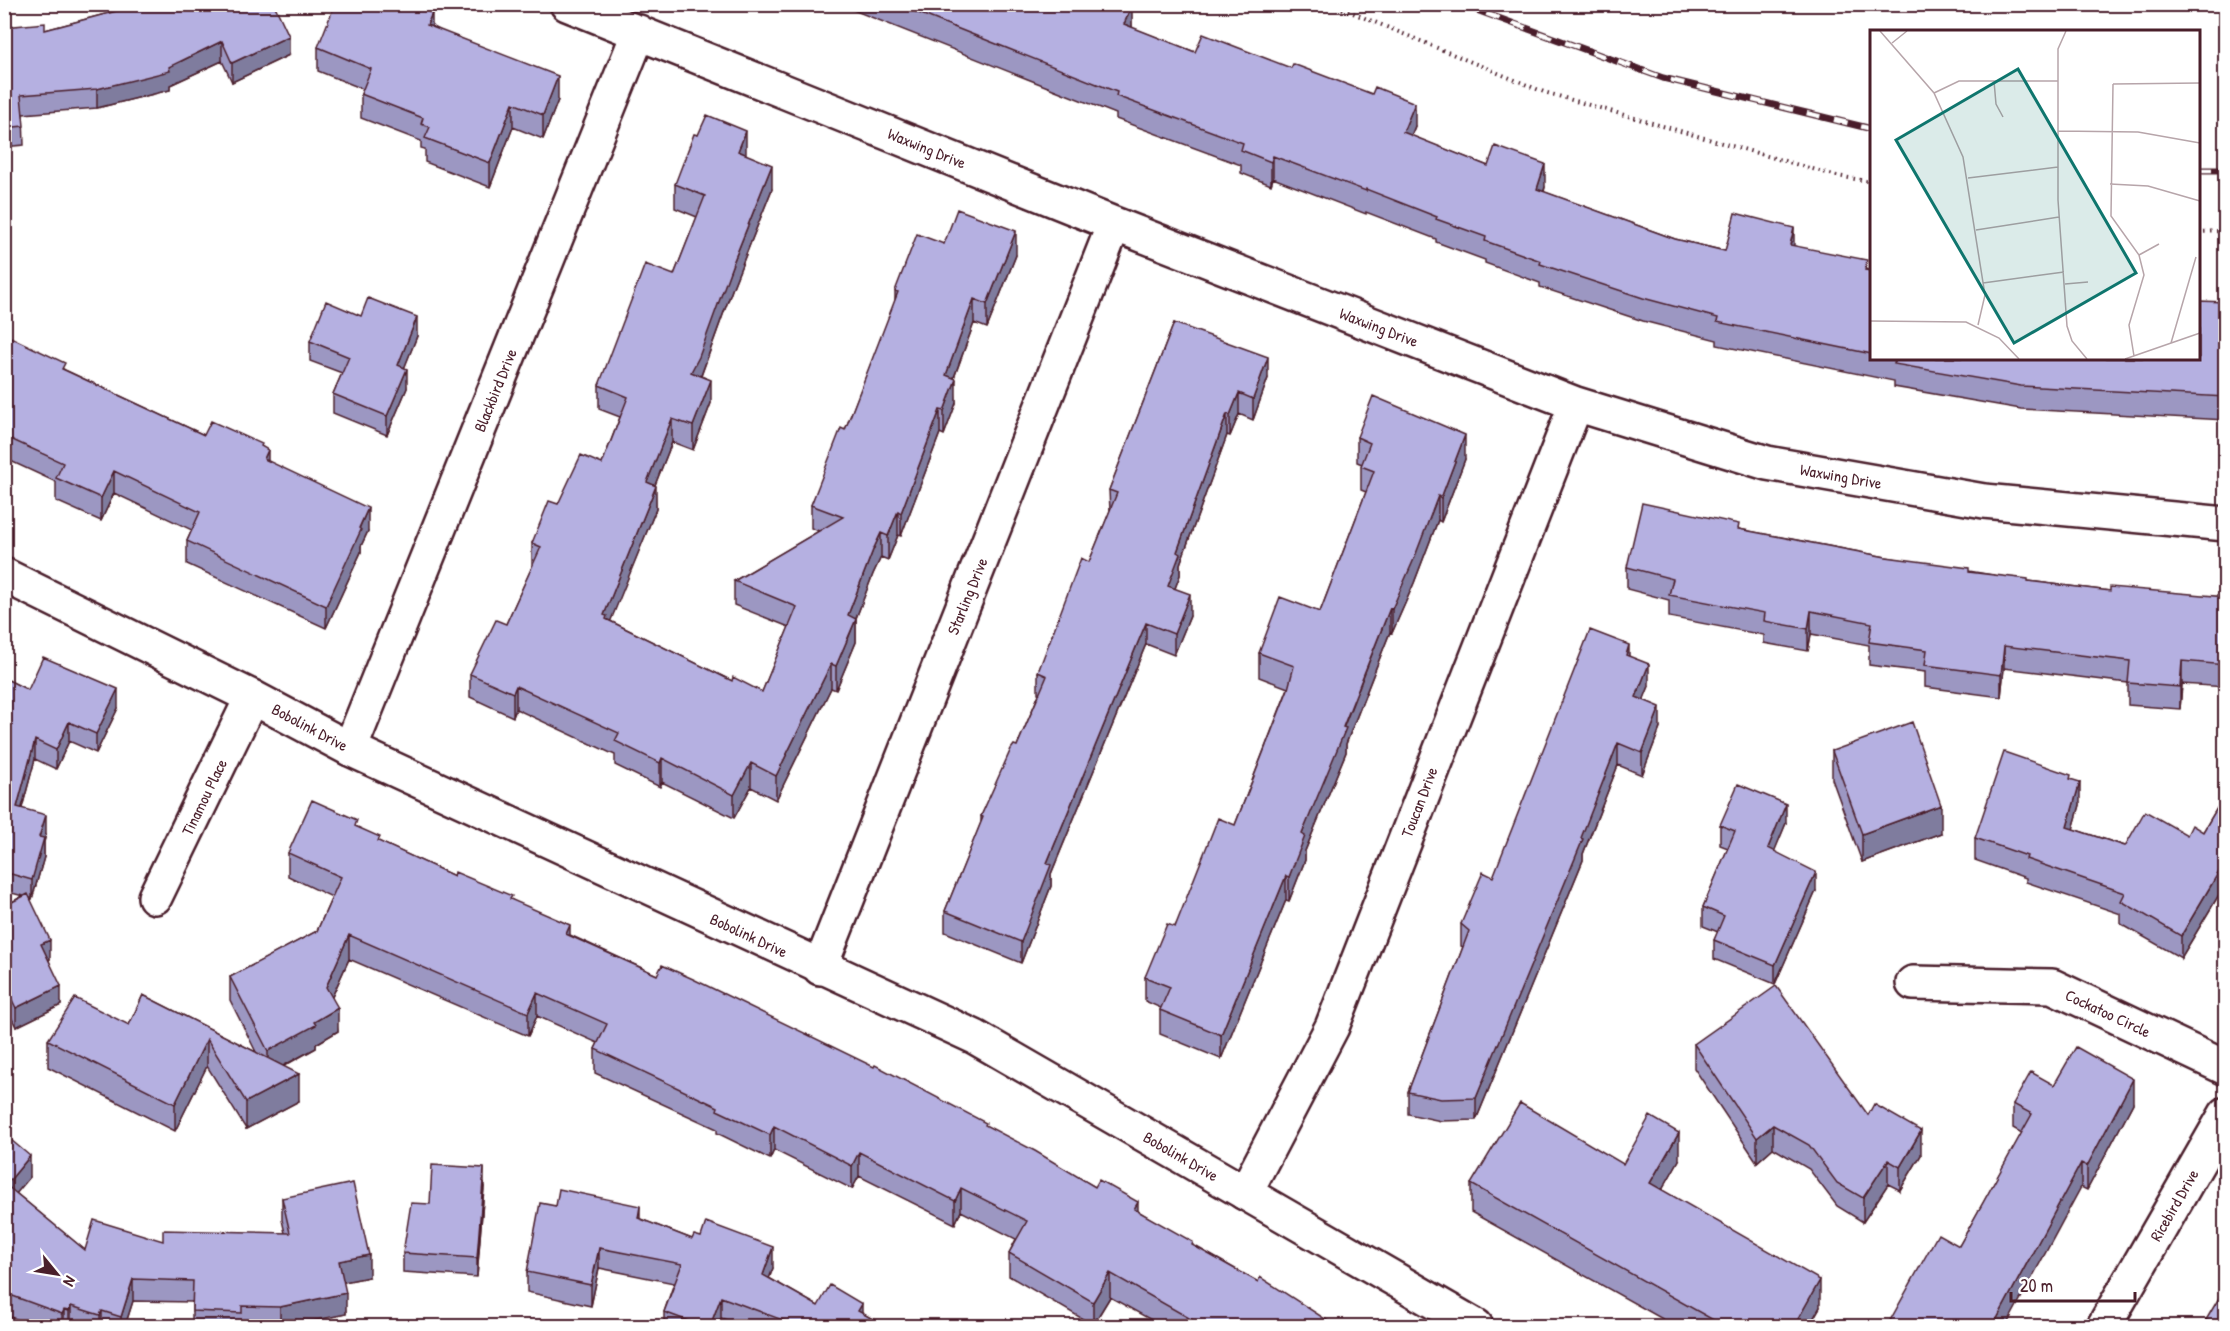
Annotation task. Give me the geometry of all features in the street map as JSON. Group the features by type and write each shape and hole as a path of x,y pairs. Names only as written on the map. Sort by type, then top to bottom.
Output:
{"street":[{"name":"Waxwing Drive","path":"567,4 1114,224 1576,404 1767,463 1984,501 2226,524"},
{"name":"Blackbird Drive","path":"350,748 639,32"},
{"name":"Starling Drive","path":"819,968 1114,224"},
{"name":"Toucan Drive","path":"1245,1193 1332,1027 1576,404"},
{"name":"Bobolink Drive","path":"4,575 350,748 819,968 975,1037 1476,1326"},
{"name":"Tinamou Place","path":"155,897 252,697"},
{"name":"Cockatoo Circle","path":"1913,983 2052,986 2226,1068"},
{"name":"Ricebird Drive","path":"2104,1326 2226,1114"}],"path":[{"path":"1331,4 1544,92 1838,176 1870,182"},
{"path":"2200,232 2226,231"}],"building":[{"path":"143,4 274,4 289,36 232,63 222,41 169,67 170,71 97,89 21,95 24,126 4,128 4,27 45,23 45,30"},
{"path":"335,4 410,4 432,13 427,25 558,76 543,115 513,103 490,163 425,138 430,127 421,124 423,118 361,94 371,69 318,47"},
{"path":"896,4 1131,4 1124,24 1195,52 1203,34 1291,68 1293,64 1372,94 1375,87 1415,103 1403,132 1488,166 1495,146 1545,164 1537,189 1675,239 1725,251 1735,213 1794,228 1790,245 1867,260 1865,270 1870,271 1870,354 1717,322 1718,318 1643,298 1540,264 1541,261 1485,241 1486,237 1436,219 1437,217 1366,189 1366,191 1273,156 1271,162 1241,150 1243,143 1116,96 1117,92"},
{"path":"707,115 746,131 738,151 772,165 699,357 691,372 711,380 693,426 672,419 647,482 656,486 604,615 607,616 606,619 732,681 733,677 762,692 797,607 734,581 843,517 811,505 841,428 845,430 898,292 895,291 917,234 944,244 957,209 1016,231 987,304 974,299 946,375 956,379 944,411 940,410 901,513 898,511 888,536 881,533 873,550 848,615 856,619 836,666 831,664 776,776 751,763 734,795 662,758 660,763 615,741 619,733 516,686 513,693 470,674 496,620 506,624 541,547 532,543 549,501 558,504 581,455 602,464 628,397 599,385 645,264 674,275 705,196 675,184 694,134 698,135"},
{"path":"368,298 417,317 398,365 407,369 387,416 333,394 349,357 310,341 326,301 361,316"},
{"path":"2200,301 2226,302 2226,397 2021,386 1894,364 1895,360 2200,360"},
{"path":"1174,323 1268,357 1253,399 1239,393 1230,415 1227,414 1177,552 1180,554 1168,586 1190,594 1174,634 1146,623 1047,863 1051,865 1021,942 945,911 983,817 981,816 1011,749 1014,745 1017,746 1047,676 1038,672 1081,558 1089,562 1117,493 1109,490"},
{"path":"4,334 65,363 62,369 204,435 211,421 262,444 261,446 268,450 264,459 368,508 359,528 361,530 326,606 187,541 200,512 114,471 101,498 56,478 63,463 4,436"},
{"path":"1373,396 1465,435 1441,498 1438,496 1414,559 1392,609 1390,608 1343,727 1346,728 1302,834 1305,836 1289,877 1286,876 1221,1035 1160,1010 1170,987 1145,977 1167,924 1175,927 1218,818 1235,825 1288,689 1294,666 1259,653 1280,597 1320,612 1374,471 1361,466 1370,443 1357,437"},
{"path":"1642,503 1739,524 1738,529 1886,557 1969,568 1969,572 2110,591 2110,587 2226,597 2226,665 2182,661 2180,687 2128,683 2130,661 2004,646 2001,675 1925,665 1927,650 1869,642 1872,623 1811,611 1808,629 1764,621 1765,613 1669,595 1673,579 1627,567"},
{"path":"1590,630 1629,645 1626,655 1649,664 1636,697 1660,707 1642,753 1618,743 1581,838 1583,839 1476,1098 1441,1099 1408,1092 1469,931 1461,924 1483,872 1493,877"},
{"path":"43,657 118,689 96,734 69,722 56,750 35,740 17,807 46,815 39,837 44,838 32,880 4,872 4,678 28,690"},
{"path":"1912,722 1941,805 1862,834 1832,751"},
{"path":"2004,752 2071,775 2070,779 2080,782 2067,827 2125,846 2145,811 2187,835 2192,825 2203,832 2226,793 2226,860 2181,936 2121,901 2125,893 2026,859 2027,856 1975,838"},
{"path":"1738,784 1786,804 1768,848 1816,872 1775,965 1714,940 1724,916 1703,907 1735,831 1720,825"},
{"path":"312,800 357,820 355,826 380,837 378,841 454,876 455,872 512,896 510,899 570,925 566,934 657,975 662,965 693,979 874,1067 875,1065 986,1123 985,1125 1035,1151 1095,1187 1099,1180 1138,1202 1134,1209 1193,1242 1192,1245 1258,1282 1260,1277 1336,1326 1203,1326 1110,1273 1093,1302 1009,1253 1027,1221 961,1188 955,1201 859,1152 852,1166 774,1126 770,1135 717,1110 718,1107 595,1049 607,1024 537,993 528,1013 349,935 326,987 338,1008 314,1022 316,1025 268,1051 230,977 317,931 341,877 288,853"},
{"path":"28,894 50,940 41,944 61,986 16,1008 4,983 4,906"},
{"path":"1776,986 1868,1115 1874,1104 1921,1131 1900,1167 1888,1160 1863,1198 1837,1183 1809,1145 1773,1125 1757,1138 1694,1044"},
{"path":"143,995 299,1074 246,1102 207,1039 175,1104 48,1040 75,998 129,1025"},
{"path":"2076,1047 2133,1079 2087,1166 2081,1163 1993,1326 1887,1326 1938,1234 1959,1246 2032,1114 2013,1104 2031,1072 2054,1085"},
{"path":"1520,1103 1623,1164 1650,1116 1679,1133 1650,1183 1820,1280 1794,1326 1724,1326 1471,1184"},
{"path":"4,1134 30,1156 6,1185 85,1250 94,1220 163,1241 163,1230 290,1233 282,1198 353,1183 369,1255 339,1261 346,1293 280,1307 242,1306 242,1313 192,1311 193,1281 133,1279 121,1317 102,1311 100,1315 71,1306 69,1311 64,1310 62,1314 4,1291"},
{"path":"432,1165 484,1168 477,1258 403,1253 411,1203 430,1204"},
{"path":"559,1189 640,1206 638,1218 692,1239 694,1235 701,1237 706,1222 773,1247 763,1275 818,1306 830,1285 862,1304 858,1311 885,1326 785,1326 788,1322 721,1297 710,1326 702,1326 664,1312 682,1264 599,1248 591,1285 527,1272 540,1203 556,1206"},
{"path":"2226,1286 2226,1326 2212,1326 2214,1324 2206,1320"}],"railway":[{"path":"1460,4 1663,78 1870,129"},
{"path":"2200,170 2226,170"}]}
